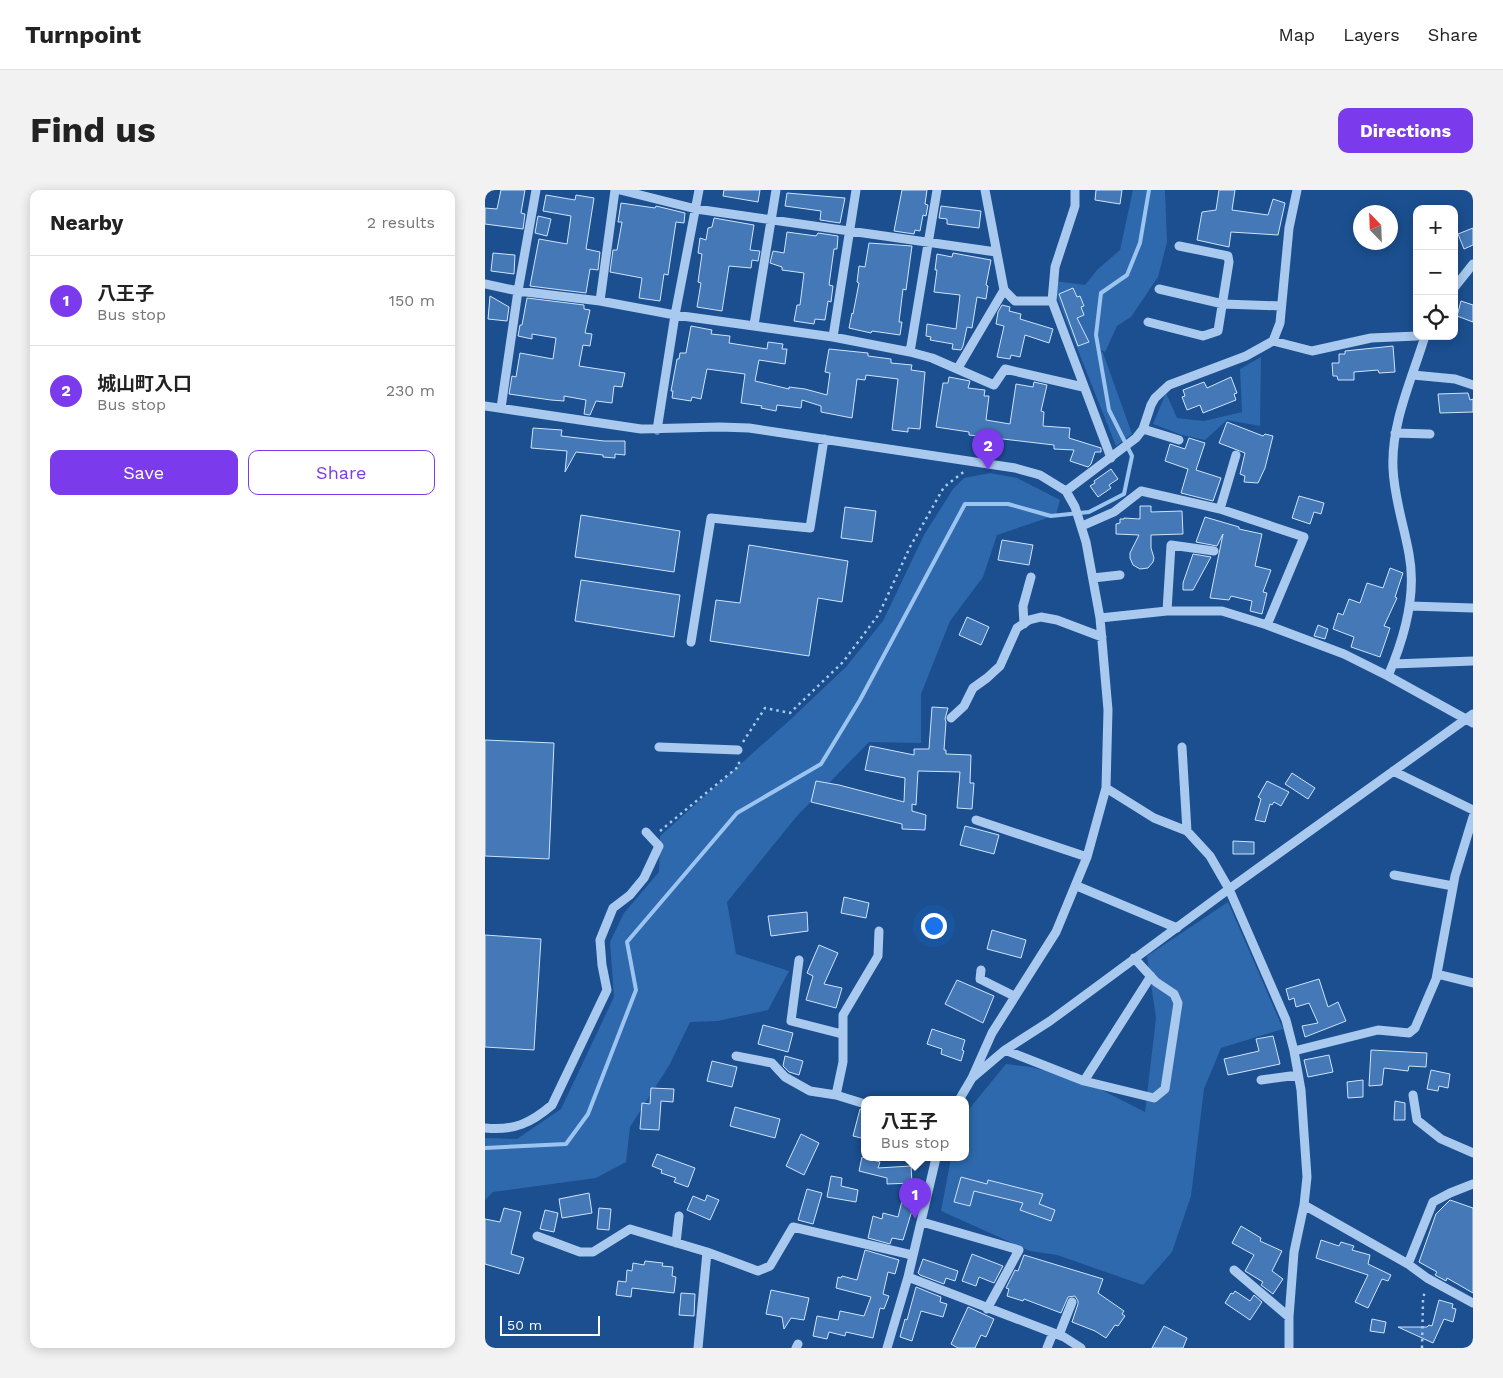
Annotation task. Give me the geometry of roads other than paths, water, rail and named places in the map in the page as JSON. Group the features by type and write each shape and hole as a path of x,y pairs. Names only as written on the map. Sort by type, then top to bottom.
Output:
{"street":[{"path":"501,408 518,291 536,190"},
{"path":"600,301 615,190"},
{"path":"621,190 696,208 996,252"},
{"path":"657,430 675,315 699,190"},
{"path":"754,325 776,190"},
{"path":"833,337 856,190"},
{"path":"909,352 937,190"},
{"path":"985,190 1004,290 1015,301 1052,301"},
{"path":"1075,190 1075,206 1055,267 1052,301 1111,458"},
{"path":"1066,491 1137,438 1155,398 1169,385 1246,356 1273,341 1280,323 1289,228 1297,190"},
{"path":"1148,322 1203,336 1218,332 1229,262 1228,256 1179,246"},
{"path":"1458,283 1473,264"},
{"path":"485,284 518,291 600,301 675,315 833,337 909,352 958,368 994,385 1005,369 1083,387"},
{"path":"1159,289 1223,304 1281,306"},
{"path":"958,368 1004,290"},
{"path":"1273,341 1311,351 1371,338 1413,336"},
{"path":"1388,676 1411,600 1410,557 1395,494 1393,468 1395,433 1424,340"},
{"path":"1413,375 1455,379 1473,385"},
{"path":"485,406 641,429 749,428 1015,468 1040,474 1066,491 1072,499 1082,526 1100,618 1108,710 1106,788 1077,886 1056,932 992,1033 972,1078 961,1096"},
{"path":"1143,428 1179,440"},
{"path":"1395,433 1430,434"},
{"path":"691,642 711,518 810,528 824,439"},
{"path":"1220,509 1236,455"},
{"path":"1082,526 1114,512 1141,491 1220,509 1304,537 1267,625"},
{"path":"1167,611 1171,545 1214,551"},
{"path":"1093,578 1120,574"},
{"path":"1024,624 1023,606 1031,577"},
{"path":"1410,606 1473,608"},
{"path":"972,1078 1005,1050 1050,1021 1393,770 1471,719 1344,654 1267,625 1222,611 1167,611 1100,618"},
{"path":"951,718 964,706 973,688 1000,666 1017,628 1024,624 1041,617 1057,620 1101,637"},
{"path":"1393,664 1473,661"},
{"path":"659,747 738,750"},
{"path":"1183,747 1187,832"},
{"path":"1393,770 1473,810"},
{"path":"1106,788 1153,818 1187,832 1210,856 1229,889 1286,1020 1295,1051 1307,1177 1304,1205 1294,1252 1289,1317 1289,1348"},
{"path":"1295,1051 1379,1030 1409,1033 1415,1028 1437,974 1453,886 1473,817"},
{"path":"976,820 1087,857"},
{"path":"485,1128 499,1130 518,1126 537,1117 552,1105 607,990 600,940 613,908 630,895 644,878 659,846 649,835"},
{"path":"1394,875 1453,886"},
{"path":"1077,886 1177,928"},
{"path":"836,1095 843,1062 843,1015 877,956 879,931"},
{"path":"1005,1050 1084,1081 1154,1098 1165,1089 1178,1003 1174,994 1156,982 1135,958"},
{"path":"799,960 791,1021 842,1034"},
{"path":"981,970 980,979 1014,996"},
{"path":"1437,974 1473,983"},
{"path":"1084,1081 1151,976"},
{"path":"736,1056 772,1063 785,1077 810,1092 836,1095 861,1103"},
{"path":"1261,1080 1298,1075"},
{"path":"1413,1095 1417,1120 1441,1139 1473,1153"},
{"path":"887,1348 907,1277 935,1161"},
{"path":"1409,1264 1433,1202 1450,1192 1473,1184"},
{"path":"1304,1205 1409,1264 1427,1278 1473,1303"},
{"path":"676,1243 679,1216"},
{"path":"921,1222 1019,1250 987,1309"},
{"path":"537,1236 580,1252 593,1252 630,1228 707,1252 758,1271 770,1266 793,1227 912,1255"},
{"path":"698,1348 707,1252"},
{"path":"1234,1270 1289,1317"},
{"path":"907,1277 1056,1334 1081,1348"},
{"path":"1047,1348 1072,1302"}],"waterway":[{"path":"485,1148 566,1144 588,1114 636,990 627,942 737,813 821,764 860,700 965,504 1008,504 1051,516 1089,512 1124,494 1132,456 1109,410 1096,335 1101,293 1127,275 1140,243 1149,190"}],"place":[{"name":"城山町入口","path":"988,470"},
{"name":"八王子","path":"915,1219"}]}
